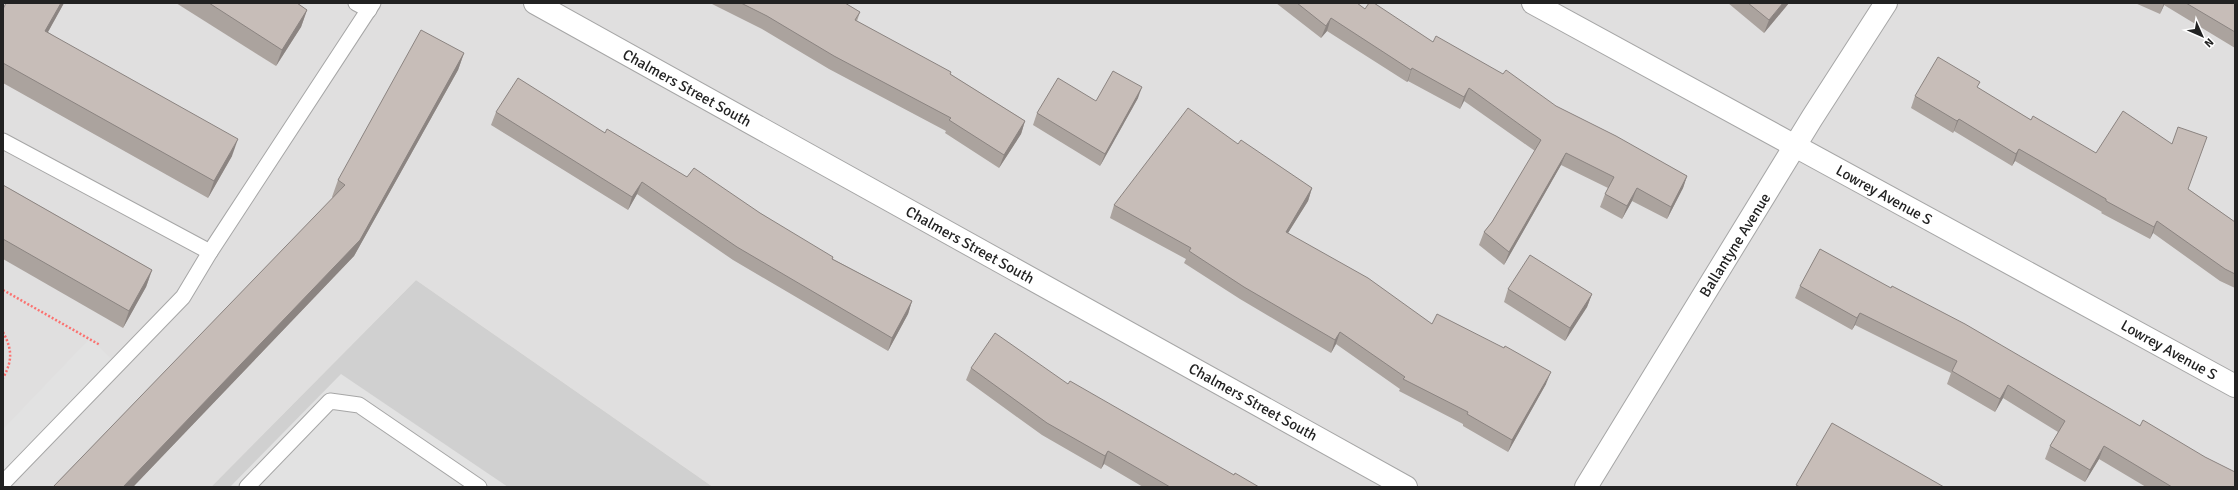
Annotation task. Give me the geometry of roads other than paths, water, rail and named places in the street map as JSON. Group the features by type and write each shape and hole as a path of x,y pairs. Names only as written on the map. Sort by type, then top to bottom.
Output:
{"street":[{"name":"Chalmers Street South","path":"535,3 1406,487"},
{"name":"Lowrey Avenue S","path":"1534,3 2235,386"},
{"name":"Ballantyne Avenue","path":"1586,487 1795,146 1886,3"}],"lane":[{"path":"3,483 183,297 366,5"},
{"path":"3,141 210,252"},
{"path":"247,487 330,401 359,405 479,487"}]}
